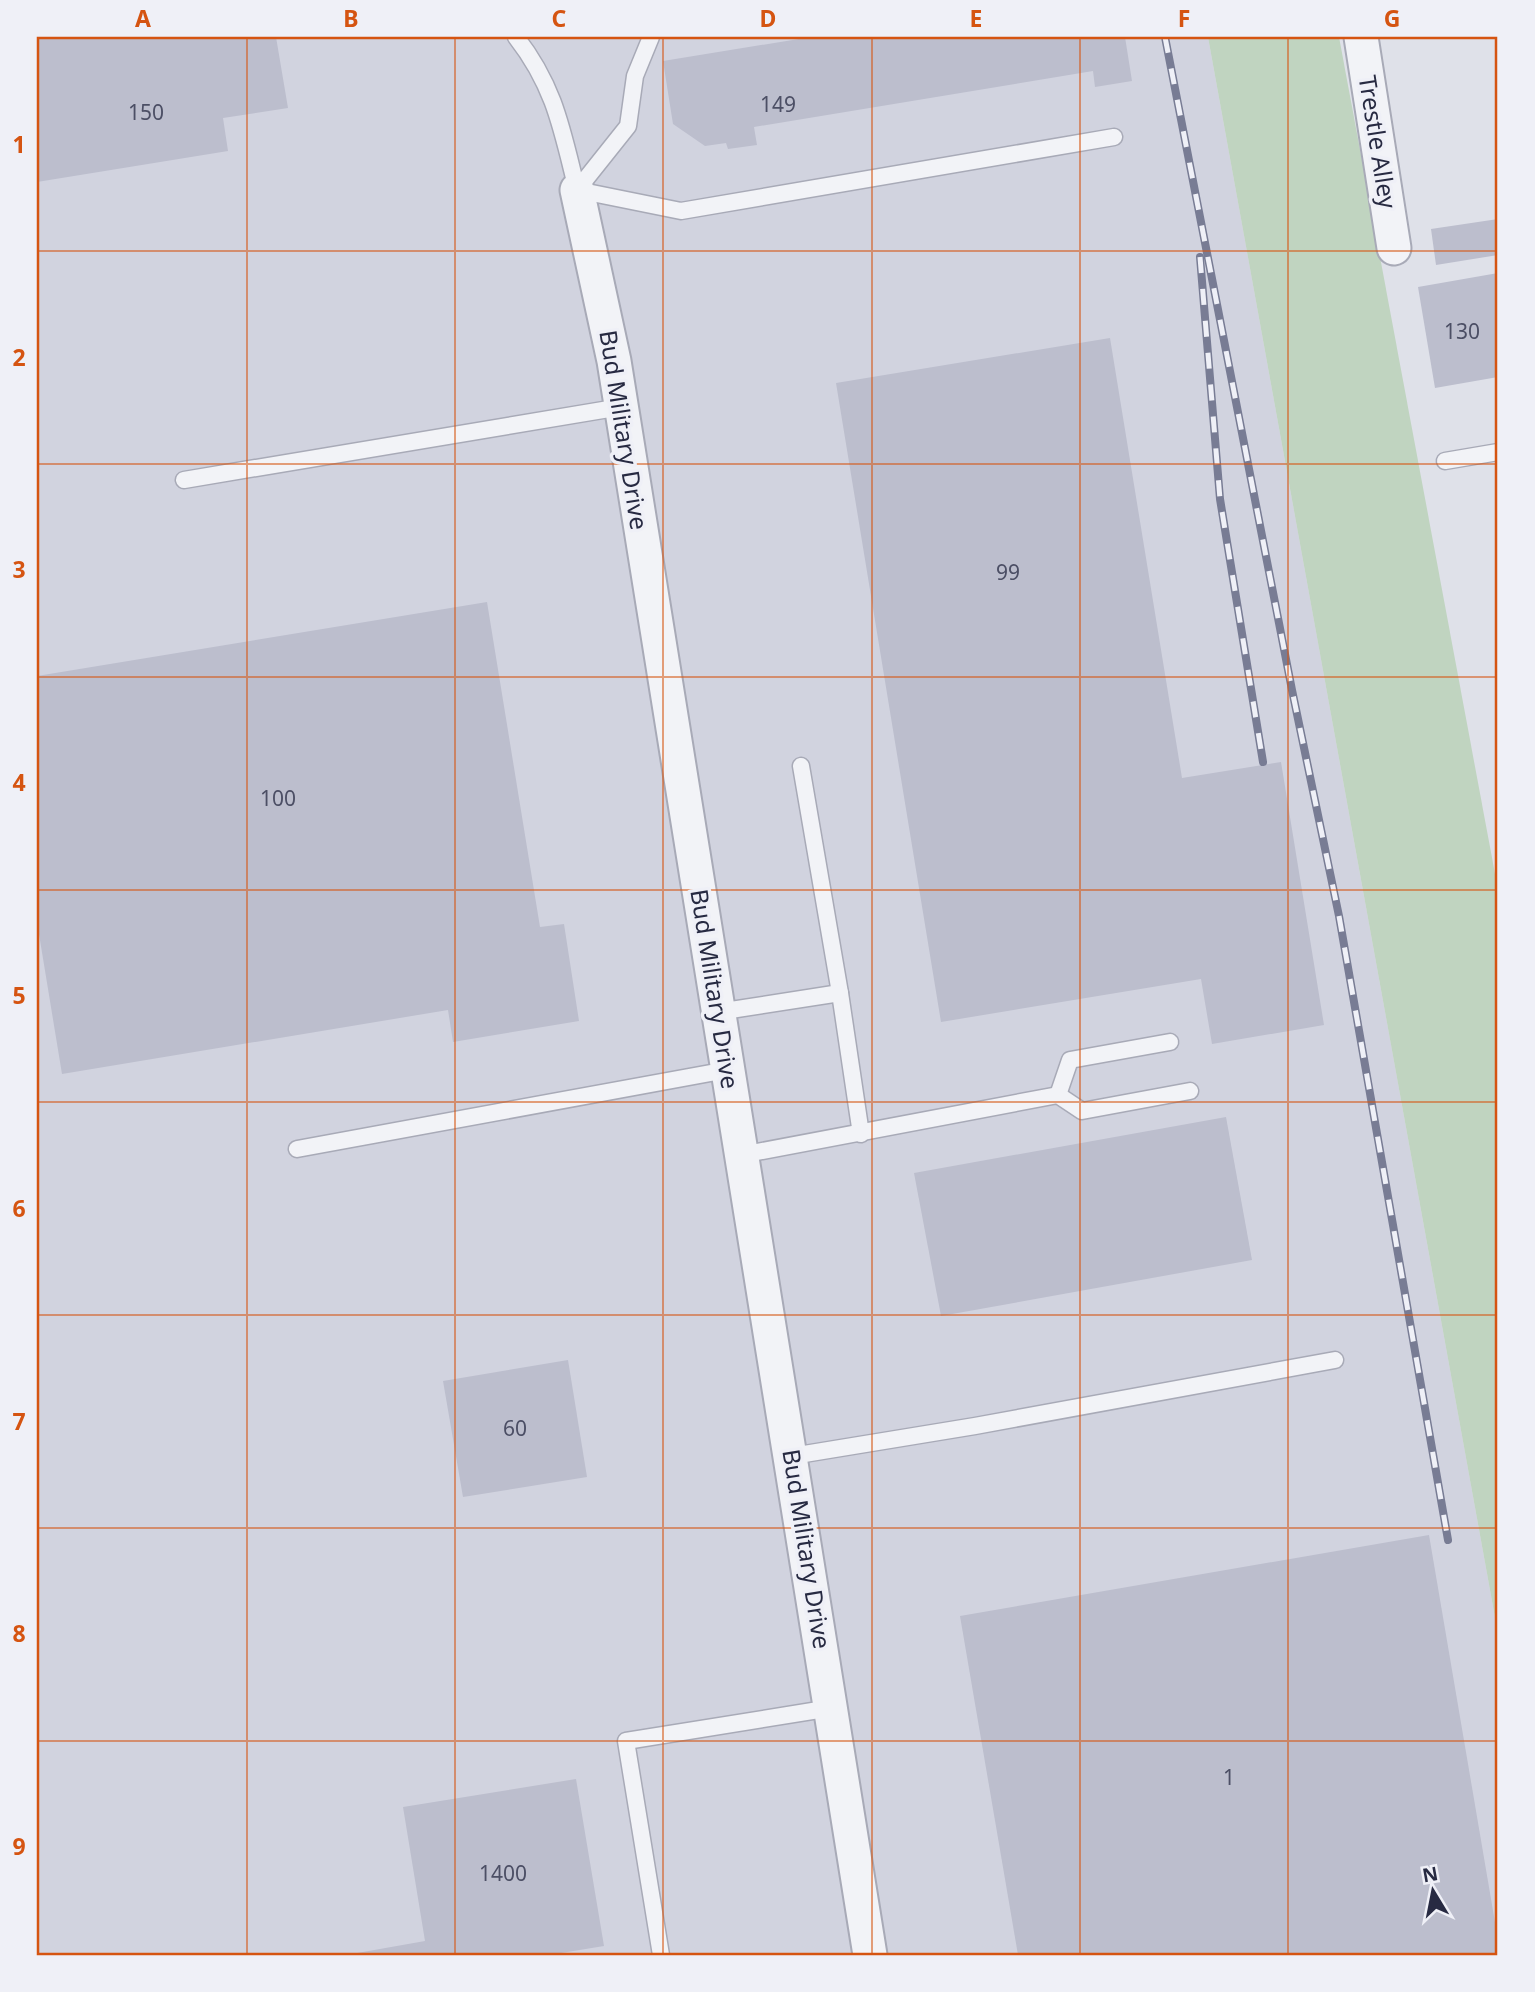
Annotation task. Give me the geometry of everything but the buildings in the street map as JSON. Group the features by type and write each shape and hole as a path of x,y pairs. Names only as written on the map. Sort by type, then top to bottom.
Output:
{"street":[{"name":"Trestle Alley","path":"1361,37 1394,248"},
{"name":"Bud Military Drive","path":"577,190 621,407 792,1456 870,1955"}],"lane":[{"name":"Bud Military Drive","path":"516,37 535,61 553,94 577,190"},
{"path":"651,37 635,76 628,126 577,190 681,211 1114,137"},
{"path":"184,480 621,407"},
{"path":"1445,461 1498,452"},
{"path":"800,766 840,993 861,1134"},
{"path":"718,1013 840,993"},
{"path":"1058,1095 1070,1060 1170,1042"},
{"path":"297,1149 727,1070"},
{"path":"741,1155 1058,1095 1082,1111 1190,1091"},
{"path":"792,1456 1335,1360"},
{"path":"662,1955 626,1741 831,1708"}],"shaded area":[{"path":"37,37 1208,37 1498,1634 1498,1955 37,1955"}],"green space":[{"path":"1208,37 1339,37 1498,890 1498,1634"}],"railway":[{"path":"1165,37 1292,690 1339,916 1448,1540"},
{"path":"1200,257 1220,499 1263,762"}]}
